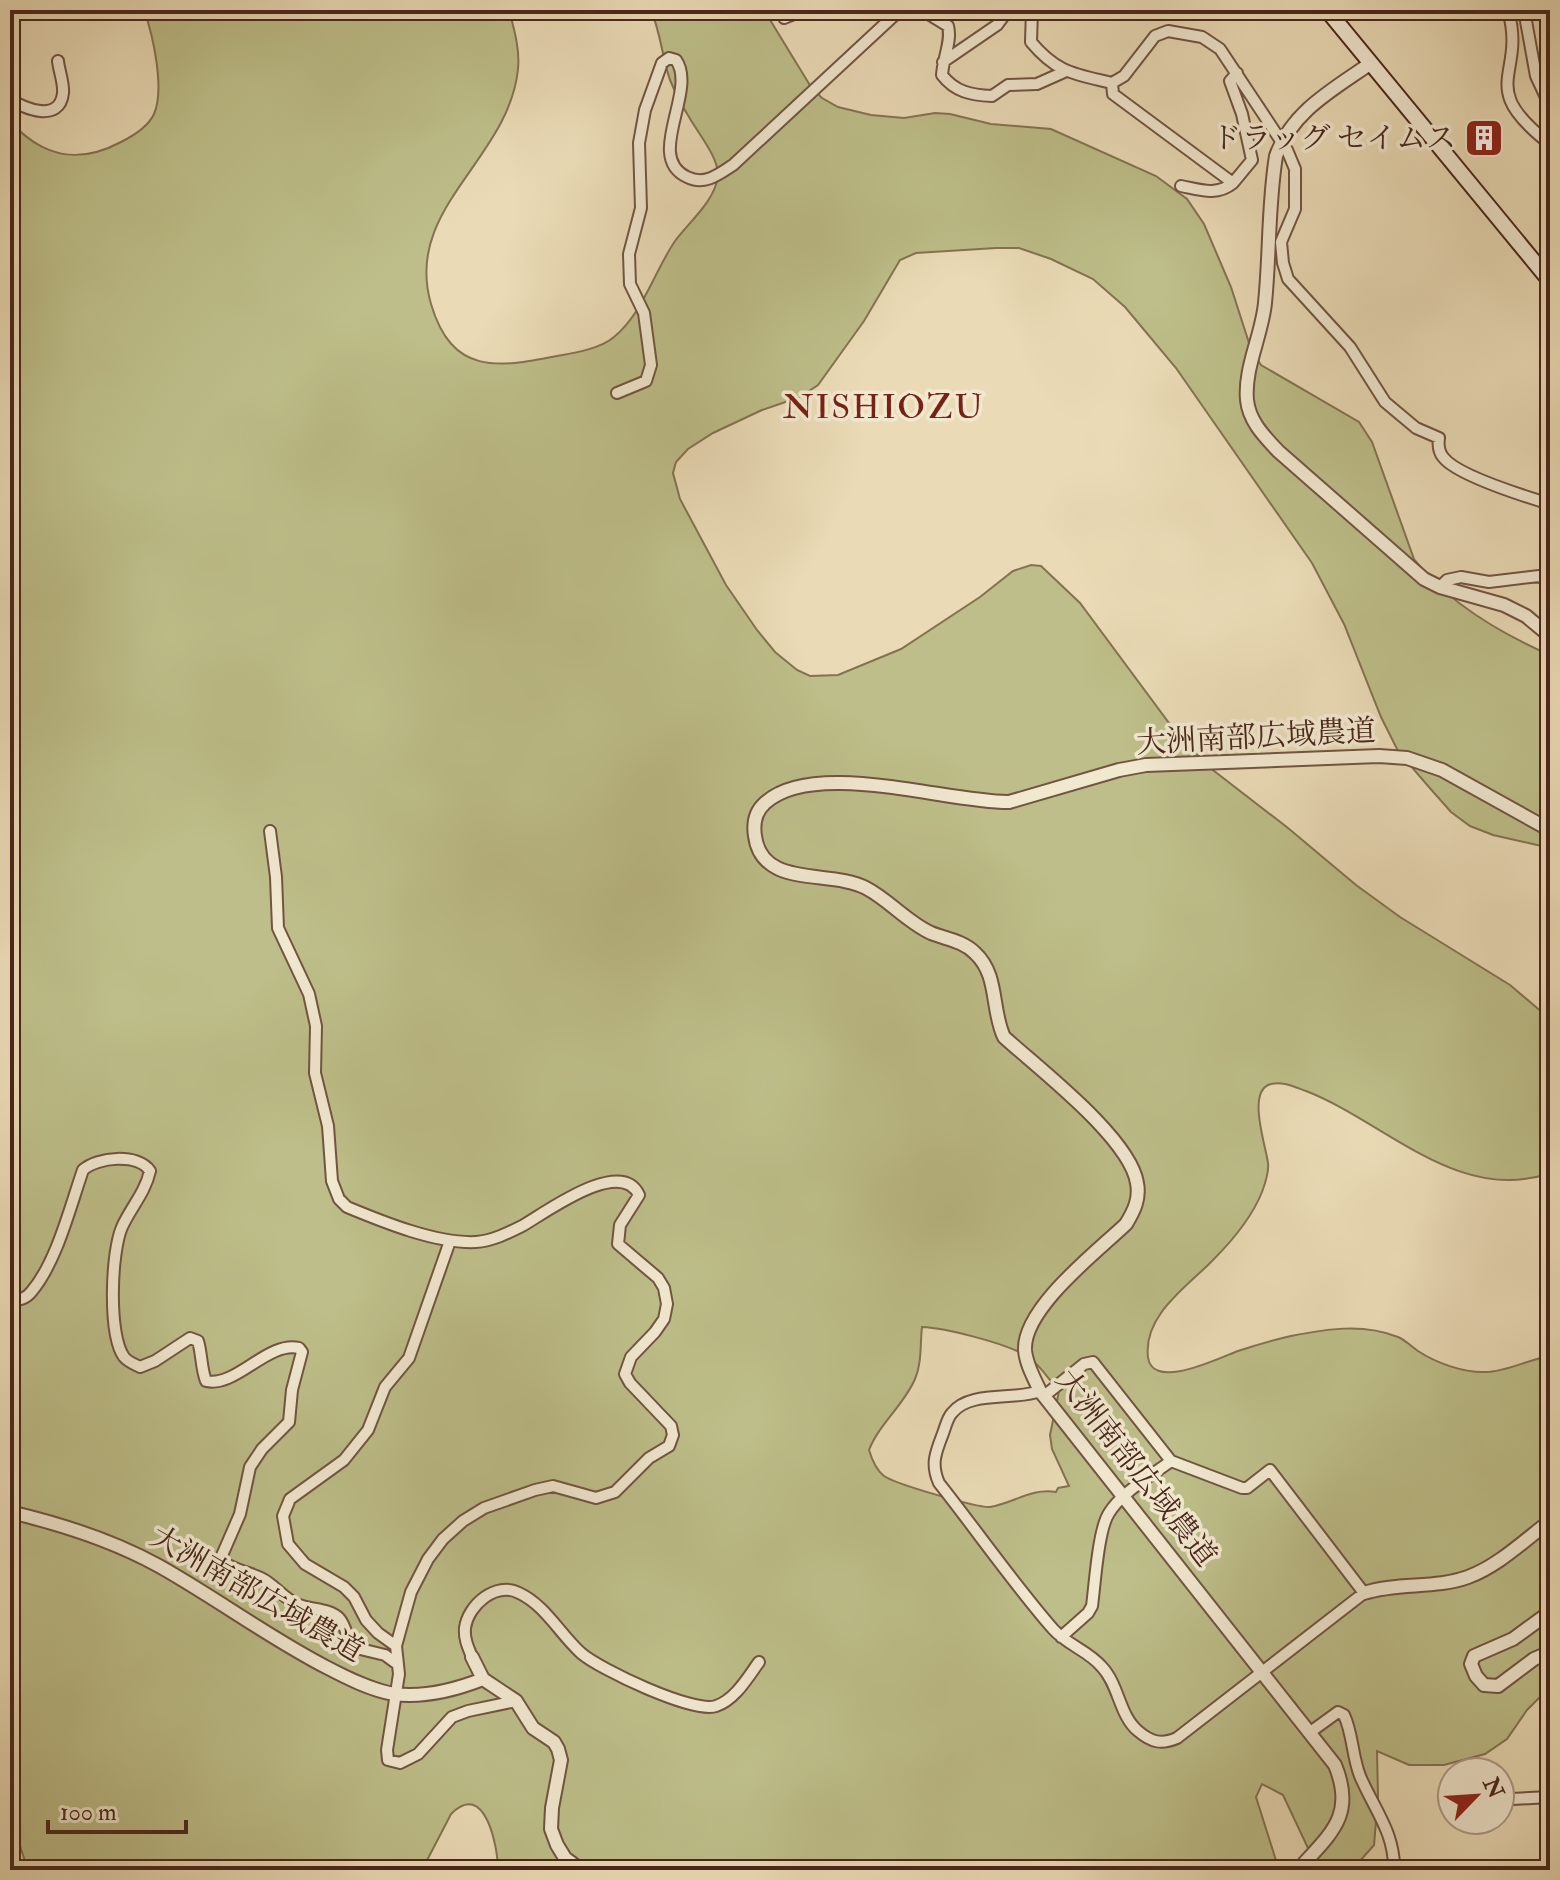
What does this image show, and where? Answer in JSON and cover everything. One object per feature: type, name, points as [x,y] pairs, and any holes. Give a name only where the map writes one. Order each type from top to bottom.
[{"type":"main road","points":[[1327,10],[1550,279]]},
{"type":"street","points":[[784,18],[804,10]]},
{"type":"street","points":[[617,393],[646,381],[651,365],[644,313],[630,284],[629,254],[641,208],[639,143],[645,110],[662,63],[669,58],[676,60],[682,68],[683,86],[671,129],[670,153],[674,168],[687,177],[702,181],[733,165],[900,10]]},
{"type":"street","points":[[922,10],[948,26],[951,36],[942,75],[950,85],[968,94],[992,96],[1008,85],[1037,84],[1064,72]]},
{"type":"street","points":[[943,62],[997,25],[1008,10]]},
{"type":"street","points":[[1032,10],[1031,42],[1041,53],[1064,72],[1112,83],[1124,76],[1155,36],[1168,31],[1210,42],[1220,49],[1281,142],[1295,169],[1295,209],[1281,242],[1288,279],[1350,347],[1385,402],[1416,428],[1439,438],[1438,448],[1450,464],[1510,491],[1550,504]]},
{"type":"street","points":[[1508,10],[1511,38],[1505,88],[1519,118],[1550,144]]},
{"type":"street","points":[[1524,10],[1536,76],[1550,106]]},
{"type":"street","points":[[10,99],[26,109],[41,112],[51,110],[60,103],[63,94],[58,61]]},
{"type":"street","points":[[1371,63],[1298,118],[1281,142],[1272,176],[1263,318],[1247,380],[1250,415],[1260,432],[1278,451],[1408,567],[1440,587],[1504,605],[1526,616],[1550,636]]},
{"type":"street","points":[[1181,186],[1208,191],[1224,190],[1252,160],[1242,114],[1230,81],[1237,73]]},
{"type":"street","points":[[1112,83],[1113,94],[1233,183]]},
{"type":"street","points":[[1440,587],[1447,580],[1461,577],[1489,582],[1539,576],[1550,582]]},
{"type":"street","name":"大洲南部広域農道","points":[[1298,1870],[1328,1837],[1342,1814],[1343,1784],[1335,1765],[1042,1393],[1031,1373],[1025,1348],[1030,1327],[1057,1290],[1126,1224],[1135,1210],[1137,1181],[1130,1164],[1104,1129],[1004,1037],[997,1023],[992,980],[975,952],[913,923],[866,888],[848,881],[784,873],[766,862],[756,846],[753,825],[760,808],[772,797],[788,790],[843,783],[913,788],[991,802],[1009,802],[1146,765],[1379,756],[1407,758],[1442,770],[1550,830]]},
{"type":"street","points":[[270,831],[278,928],[309,994],[316,1026],[315,1073],[328,1126],[332,1181],[339,1199],[347,1207],[450,1241],[478,1242],[499,1237],[556,1203],[594,1186],[615,1182],[635,1186],[639,1195],[620,1225],[618,1244],[658,1278],[667,1304],[664,1319],[631,1357],[625,1374],[671,1426],[673,1435],[669,1446],[649,1458],[615,1492],[596,1498],[553,1486],[535,1490],[484,1508],[443,1539],[428,1559],[411,1592],[396,1646],[399,1674],[388,1760],[400,1763],[418,1754],[452,1717],[516,1701]]},
{"type":"street","points":[[10,1301],[21,1300],[31,1293],[41,1276],[83,1170],[91,1163],[103,1160],[146,1165],[150,1171],[147,1185],[122,1228],[115,1250],[112,1278],[114,1315],[126,1360],[140,1367],[190,1338],[198,1341],[202,1370],[206,1381],[212,1382],[291,1346],[302,1352],[292,1390],[289,1422],[262,1449],[250,1467],[240,1514],[220,1560],[229,1567],[263,1579],[299,1605],[336,1615],[345,1625],[347,1640],[352,1647],[385,1655],[396,1663]]},
{"type":"street","points":[[396,1646],[366,1620],[354,1597],[344,1587],[305,1564],[288,1544],[283,1516],[290,1499],[344,1460],[368,1430],[385,1387],[409,1358],[450,1241]]},
{"type":"street","points":[[1364,1593],[1270,1470],[1247,1488],[1242,1488],[1171,1461],[1093,1362],[1084,1364],[1042,1393],[1025,1397],[977,1399],[958,1408],[951,1413],[936,1452],[933,1468],[939,1483],[1061,1637],[1101,1665],[1112,1679],[1136,1730],[1155,1742],[1166,1743],[1177,1738],[1364,1593],[1381,1587],[1469,1577],[1550,1521]]},
{"type":"street","points":[[1061,1637],[1092,1606],[1103,1527],[1108,1514],[1124,1497],[1171,1461]]},
{"type":"street","name":"大洲南部広域農道","points":[[10,1512],[58,1523],[124,1548],[295,1651],[345,1677],[395,1694],[453,1691],[483,1679]]},
{"type":"street","points":[[581,1870],[565,1858],[551,1829],[561,1760],[558,1749],[554,1742],[533,1728],[516,1701],[483,1679],[466,1642],[468,1616],[477,1604],[503,1589],[518,1591],[596,1664],[673,1699],[703,1708],[715,1707],[726,1701],[759,1662]]},
{"type":"street","points":[[1550,1612],[1513,1639],[1474,1656],[1471,1664],[1484,1685],[1498,1686],[1534,1659],[1550,1652]]},
{"type":"street","points":[[1309,1733],[1331,1715],[1338,1712],[1344,1715],[1360,1775],[1389,1830],[1394,1870]]},
{"type":"street","points":[[1516,1799],[1550,1797]]},
{"type":"green space","points":[[144,10],[509,10],[518,62],[511,101],[497,131],[444,211],[432,240],[426,270],[431,304],[451,344],[464,355],[496,364],[587,350],[614,337],[633,316],[675,241],[701,211],[716,185],[715,161],[670,80],[651,10],[764,10],[811,87],[838,107],[871,115],[904,118],[950,114],[991,124],[1051,129],[1156,176],[1187,199],[1204,224],[1231,287],[1251,349],[1261,365],[1359,422],[1372,442],[1414,559],[1443,589],[1476,615],[1550,655],[1550,848],[1493,835],[1470,826],[1451,812],[1398,751],[1344,624],[1312,563],[1176,368],[1125,307],[1093,279],[1019,248],[916,253],[900,260],[864,321],[818,385],[800,397],[762,410],[713,433],[688,449],[676,462],[673,473],[680,499],[726,585],[775,652],[797,670],[810,676],[838,675],[901,649],[980,597],[1013,571],[1031,565],[1041,566],[1080,603],[1172,727],[1209,767],[1356,885],[1400,917],[1510,985],[1550,1019],[1550,1173],[1517,1180],[1484,1178],[1453,1169],[1306,1091],[1280,1083],[1264,1088],[1260,1096],[1259,1119],[1268,1166],[1258,1201],[1227,1245],[1169,1302],[1148,1342],[1152,1367],[1161,1372],[1203,1365],[1284,1338],[1344,1329],[1371,1330],[1398,1337],[1433,1359],[1469,1371],[1493,1371],[1550,1356],[1550,1687],[1527,1710],[1507,1739],[1485,1754],[1436,1756],[1436,1765],[1409,1765],[1377,1751],[1378,1797],[1374,1845],[1352,1870],[1322,1870],[1316,1865],[1283,1795],[1262,1784],[1256,1797],[1279,1870],[498,1870],[487,1820],[481,1810],[473,1805],[463,1805],[451,1814],[422,1870],[28,1870],[10,1816],[10,121],[35,143],[61,154],[90,153],[126,140],[140,131],[154,114],[158,91],[154,47]],"holes":[[[922,1327],[975,1337],[1016,1350],[1030,1358],[1059,1391],[1050,1435],[1052,1449],[1069,1486],[1058,1488],[1056,1492],[1030,1494],[990,1507],[919,1490],[891,1480],[879,1471],[869,1450],[915,1379],[920,1360]]]},
{"type":"place","name":"ドラッグ セイムス","points":[[1484,138]]},
{"type":"district","name":"NISHIOZU","points":[[884,407]]}]
